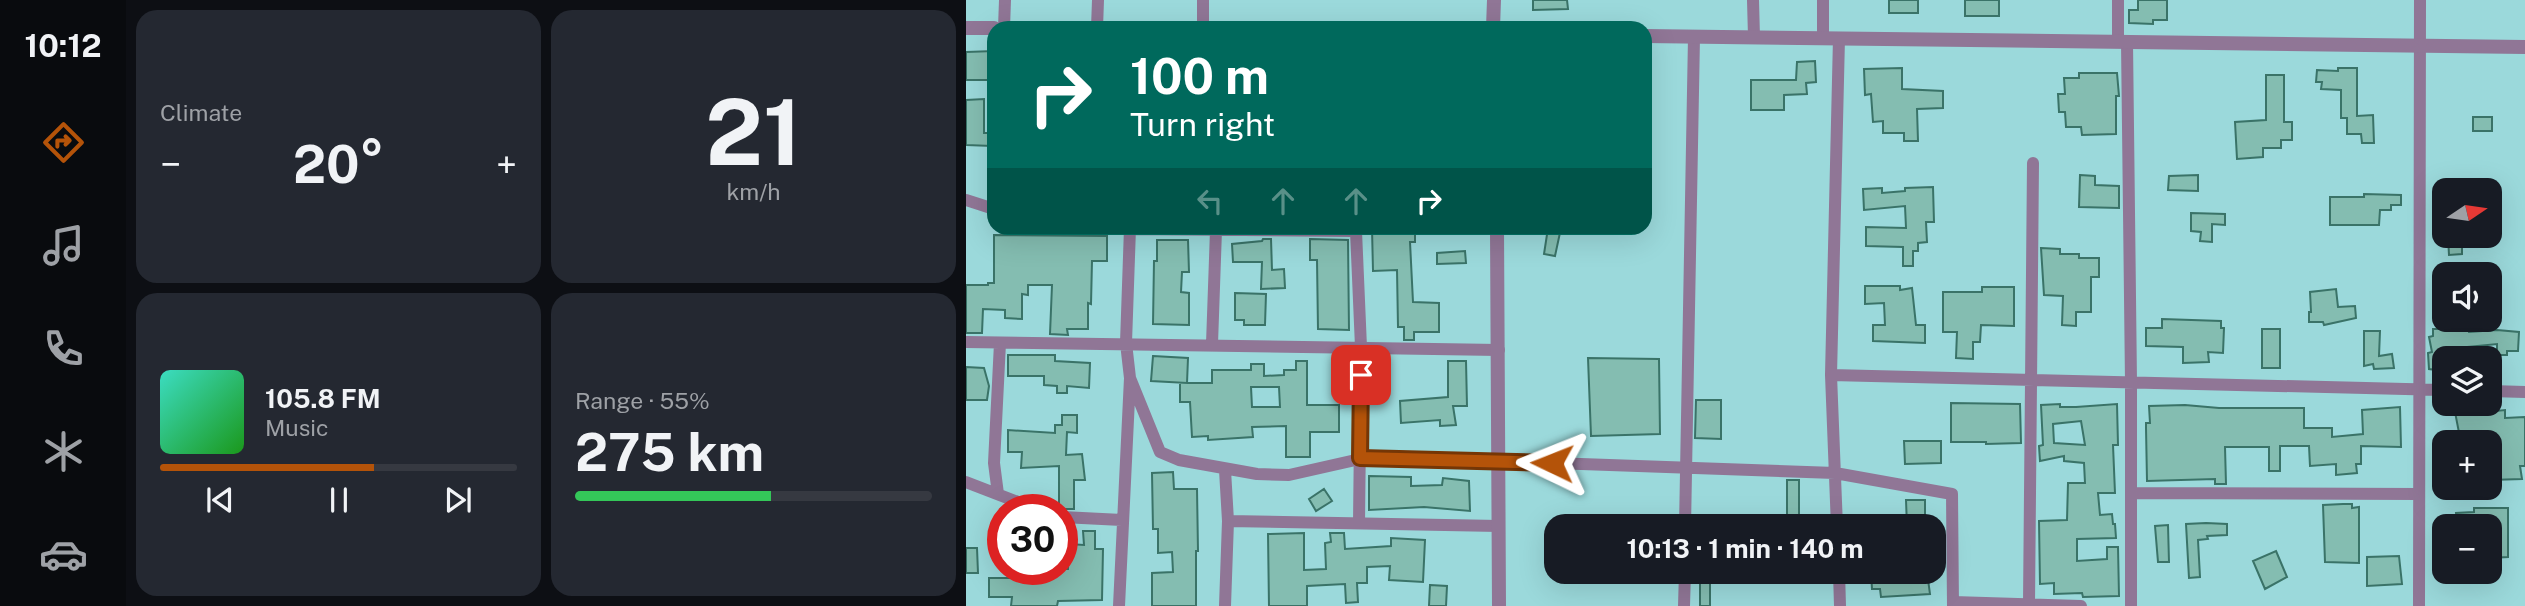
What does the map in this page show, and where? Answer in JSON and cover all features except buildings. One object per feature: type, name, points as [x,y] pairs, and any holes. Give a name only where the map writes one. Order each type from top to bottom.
[{"type":"street","points":[[1004,21],[1005,0]]},
{"type":"street","points":[[1097,21],[1098,0]]},
{"type":"street","points":[[1203,0],[1203,21]]},
{"type":"street","points":[[1493,21],[1494,0]]},
{"type":"street","points":[[1753,0],[1754,37]]},
{"type":"street","points":[[1823,0],[1823,38]]},
{"type":"street","points":[[2118,0],[2123,42],[2132,382],[2131,606]]},
{"type":"street","points":[[2419,606],[2420,0]]},
{"type":"street","points":[[966,28],[987,28]]},
{"type":"street","points":[[1652,36],[2524,46]]},
{"type":"street","points":[[1685,514],[1694,37]]},
{"type":"street","points":[[1837,514],[1830,375],[1839,38]]},
{"type":"street","points":[[2029,604],[2034,163]]},
{"type":"street","points":[[966,200],[987,207]]},
{"type":"street","points":[[1119,606],[1130,377],[1126,343],[1130,235]]},
{"type":"street","points":[[1212,344],[1216,235]]},
{"type":"street","points":[[1355,235],[1362,347],[1359,523]]},
{"type":"street","points":[[1497,235],[1499,606]]},
{"type":"street","points":[[966,342],[1499,350]]},
{"type":"street","points":[[966,482],[998,494],[994,463],[1000,343]]},
{"type":"street","points":[[1830,375],[2432,389]]},
{"type":"street","points":[[1130,377],[1160,452],[1179,460],[1225,470],[1289,475],[1360,458],[1686,467],[1835,473],[1952,494],[1953,604],[2081,606]]},
{"type":"street","points":[[2502,391],[2525,392]]},
{"type":"street","points":[[1225,470],[1228,521],[1225,606]]},
{"type":"street","points":[[2131,493],[2419,494]]},
{"type":"street","points":[[1078,518],[1122,520]]},
{"type":"street","points":[[1228,521],[1499,526]]},
{"type":"street","points":[[1684,606],[1685,584]]},
{"type":"street","points":[[1839,584],[1840,606]]},
{"type":"route","points":[[1361,375],[1360,458],[1552,463]]}]
